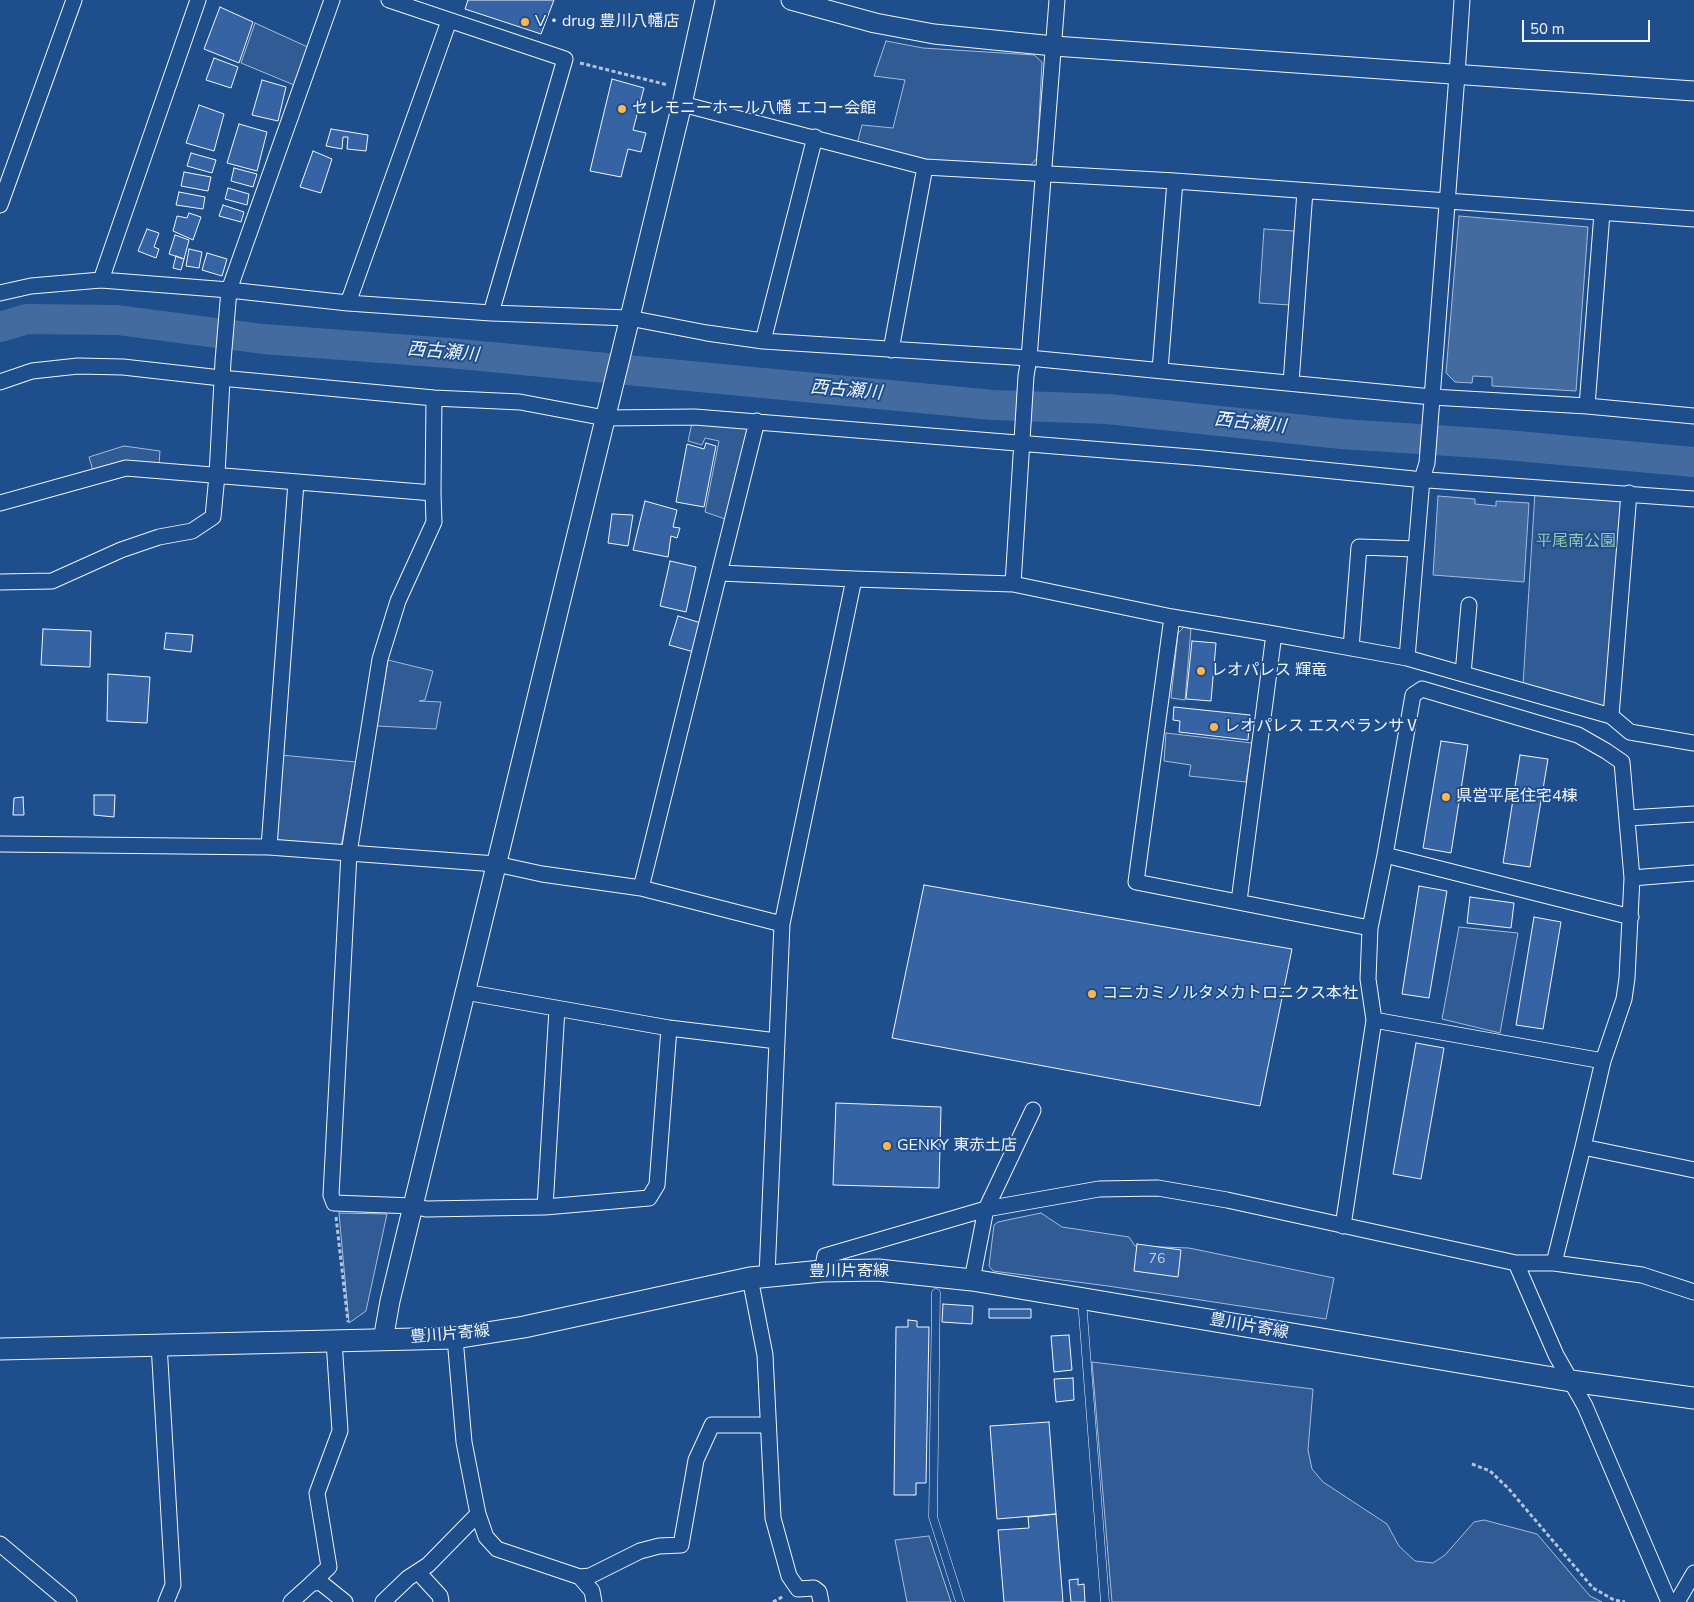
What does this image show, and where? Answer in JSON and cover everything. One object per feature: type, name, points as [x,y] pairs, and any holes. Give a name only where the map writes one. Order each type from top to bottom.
[{"type":"main road","name":"豊川片寄線","points":[[0,1349],[455,1338],[524,1327],[759,1277],[822,1271],[878,1270],[972,1280],[1571,1381],[1694,1398]]},
{"type":"street","points":[[0,205],[74,0]]},
{"type":"street","points":[[100,280],[198,0]]},
{"type":"street","points":[[0,582],[52,581],[121,550],[159,537],[192,531],[213,517],[217,475],[222,361],[229,290],[332,0]]},
{"type":"street","points":[[389,0],[565,59],[491,313]]},
{"type":"street","points":[[383,1340],[413,1206],[705,0]]},
{"type":"street","points":[[791,0],[875,24],[934,34],[1054,46],[1694,91]]},
{"type":"street","points":[[1013,584],[1026,376],[1029,358],[1057,0]]},
{"type":"street","points":[[1407,658],[1422,479],[1427,463],[1458,75],[1462,0]]},
{"type":"street","points":[[348,303],[449,21]]},
{"type":"street","points":[[683,97],[815,138],[925,166],[1174,181],[1694,219]]},
{"type":"street","points":[[763,341],[815,138]]},
{"type":"street","points":[[891,350],[925,166]]},
{"type":"street","points":[[1160,370],[1174,181]]},
{"type":"street","points":[[1291,383],[1305,191]]},
{"type":"street","points":[[1587,406],[1602,213]]},
{"type":"street","points":[[0,293],[31,286],[100,280],[229,290],[348,303],[491,313],[629,318],[707,333],[763,341],[1029,358],[1432,397],[1587,406],[1694,416]]},
{"type":"street","points":[[0,382],[32,372],[78,366],[122,367],[434,398],[520,402],[605,418],[695,417],[757,421],[1023,445],[1203,458],[1422,479],[1694,499]]},
{"type":"street","points":[[434,398],[432,493],[434,522],[398,601],[380,659],[349,853],[331,1195],[334,1203],[413,1206],[426,1209],[545,1207],[649,1198],[657,1185],[669,1028]]},
{"type":"street","points":[[641,888],[757,421]]},
{"type":"street","points":[[0,502],[126,468],[432,493]]},
{"type":"street","points":[[269,847],[296,482]]},
{"type":"street","points":[[1610,716],[1629,493]]},
{"type":"street","points":[[1351,648],[1359,546],[1416,549]]},
{"type":"street","points":[[720,573],[1013,584],[1172,617],[1407,658],[1610,716],[1630,732],[1694,743]]},
{"type":"street","points":[[821,1602],[819,1592],[814,1588],[798,1589],[789,1576],[773,1518],[759,1277],[777,1041],[782,924],[854,579]]},
{"type":"street","points":[[1463,674],[1469,605]]},
{"type":"street","points":[[1172,617],[1136,882],[1370,928]]},
{"type":"street","points":[[1239,901],[1274,634]]},
{"type":"street","points":[[1343,1226],[1374,1020],[1368,979],[1370,928],[1386,855],[1413,695],[1422,689],[1578,736],[1622,762],[1632,878],[1631,917],[1624,999],[1603,1061],[1554,1263]]},
{"type":"street","points":[[1628,818],[1694,814]]},
{"type":"street","points":[[0,844],[269,847],[496,864],[542,874],[641,888],[782,924]]},
{"type":"street","points":[[1386,855],[1631,917]]},
{"type":"street","points":[[1632,878],[1694,873]]},
{"type":"street","points":[[465,992],[669,1028],[777,1041]]},
{"type":"street","points":[[545,1207],[557,1009]]},
{"type":"street","points":[[1374,1020],[1603,1061]]},
{"type":"street","points":[[972,1280],[986,1209],[1034,1110]]},
{"type":"street","points":[[1583,1148],[1694,1170]]},
{"type":"street","points":[[822,1271],[825,1256],[986,1209],[1099,1189],[1158,1188],[1227,1200],[1516,1263],[1554,1263],[1642,1275],[1694,1292]]},
{"type":"street","points":[[1516,1263],[1556,1355],[1585,1406],[1669,1602]]},
{"type":"street","points":[[455,1338],[464,1442],[478,1514],[486,1538],[497,1549],[580,1577],[590,1576],[640,1551],[659,1546],[681,1545],[696,1460],[712,1426],[768,1425]]},
{"type":"street","points":[[290,1602],[329,1567],[317,1494],[340,1431],[342,1340]]},
{"type":"street","points":[[159,1344],[173,1585],[166,1602]]},
{"type":"street","points":[[383,1602],[408,1578],[428,1565],[478,1514]]},
{"type":"street","points":[[0,1544],[69,1602]]},
{"type":"street","points":[[418,1572],[440,1596],[441,1602]]},
{"type":"street","points":[[1677,1602],[1694,1572]]},
{"type":"street","points":[[580,1577],[592,1591],[594,1602]]},
{"type":"street","points":[[311,1584],[320,1582],[345,1602]]},
{"type":"lane","points":[[936,1293],[933,1517],[960,1602]]},
{"type":"lane","points":[[1082,1298],[1106,1602]]},
{"type":"path","points":[[565,59],[683,97]]},
{"type":"path","points":[[334,1203],[342,1340]]},
{"type":"path","points":[[1472,1464],[1490,1471],[1508,1488],[1592,1588],[1614,1600],[1625,1602]]},
{"type":"shaded area","points":[[255,23],[312,49],[299,87],[241,63]]},
{"type":"shaded area","points":[[886,41],[923,48],[1034,55],[1042,62],[1037,158],[1031,165],[930,160],[857,144],[862,125],[893,128],[905,80],[874,76]]},
{"type":"shaded area","points":[[1459,216],[1588,227],[1576,391],[1492,386],[1492,377],[1473,376],[1472,383],[1455,382],[1446,373]]},
{"type":"shaded area","points":[[1264,229],[1294,231],[1290,305],[1259,303]]},
{"type":"shaded area","points":[[692,423],[749,426],[728,520],[705,512],[719,441],[705,438],[702,445],[688,441]]},
{"type":"shaded area","points":[[124,446],[160,451],[159,464],[93,471],[89,457]]},
{"type":"shaded area","name":"平尾南公園","points":[[1535,492],[1623,498],[1606,710],[1523,685]]},
{"type":"shaded area","points":[[1438,496],[1475,499],[1475,504],[1496,506],[1496,501],[1529,503],[1524,582],[1433,575]]},
{"type":"shaded area","points":[[1184,627],[1191,629],[1185,700],[1171,698],[1178,633]]},
{"type":"shaded area","points":[[388,660],[433,671],[425,700],[419,701],[441,702],[436,729],[377,726]]},
{"type":"shaded area","points":[[1166,733],[1252,743],[1246,782],[1189,776],[1191,765],[1164,761]]},
{"type":"shaded area","points":[[280,755],[356,762],[342,842],[339,847],[276,840]]},
{"type":"shaded area","points":[[1459,927],[1518,933],[1500,1033],[1442,1019]]},
{"type":"shaded area","points":[[339,1213],[387,1214],[366,1311],[349,1323]]},
{"type":"shaded area","points":[[1041,1213],[1062,1227],[1129,1237],[1135,1246],[1189,1248],[1334,1278],[1326,1319],[1108,1286],[993,1271],[989,1266],[994,1225],[998,1222]]},
{"type":"shaded area","points":[[1092,1362],[1313,1389],[1308,1450],[1312,1469],[1323,1482],[1387,1524],[1399,1546],[1415,1561],[1433,1563],[1445,1555],[1474,1522],[1484,1520],[1537,1534],[1590,1596],[1602,1602],[1112,1602]]},
{"type":"shaded area","points":[[929,1536],[951,1602],[907,1602],[895,1540]]},
{"type":"building","name":"V・drug 豊川八幡店","points":[[468,0],[554,0],[541,34],[465,9]]},
{"type":"building","points":[[220,7],[253,22],[239,63],[204,49]]},
{"type":"building","points":[[214,58],[238,67],[231,88],[206,80]]},
{"type":"building","name":"セレモニーホール八幡 エコー会館","points":[[612,79],[644,88],[633,130],[646,133],[641,152],[628,149],[621,177],[590,171]]},
{"type":"building","points":[[262,80],[286,87],[278,121],[252,115]]},
{"type":"building","points":[[199,105],[224,114],[214,151],[186,143]]},
{"type":"building","points":[[239,124],[267,132],[257,171],[227,163]]},
{"type":"building","points":[[331,129],[368,135],[366,151],[347,149],[348,137],[343,137],[342,149],[326,146]]},
{"type":"building","points":[[313,151],[332,159],[321,193],[300,187]]},
{"type":"building","points":[[191,153],[216,160],[212,173],[187,166]]},
{"type":"building","points":[[234,168],[257,174],[253,187],[231,181]]},
{"type":"building","points":[[184,172],[211,177],[208,191],[181,186]]},
{"type":"building","points":[[228,188],[249,194],[247,205],[225,199]]},
{"type":"building","points":[[179,192],[205,197],[203,209],[176,205]]},
{"type":"building","points":[[223,205],[244,212],[241,222],[219,216]]},
{"type":"building","points":[[189,213],[201,217],[193,240],[173,231],[177,216],[187,218]]},
{"type":"building","points":[[147,229],[159,233],[154,247],[159,249],[156,258],[138,251]]},
{"type":"building","points":[[175,235],[189,240],[184,259],[169,254]]},
{"type":"building","points":[[189,249],[202,252],[199,268],[186,266]]},
{"type":"building","points":[[207,253],[227,259],[222,276],[202,270]]},
{"type":"building","points":[[176,256],[184,259],[181,270],[173,268]]},
{"type":"building","points":[[706,443],[716,446],[704,507],[676,502],[687,444],[704,449]]},
{"type":"building","points":[[645,501],[677,510],[673,527],[680,528],[677,538],[671,536],[668,557],[633,550]]},
{"type":"building","points":[[612,514],[633,515],[628,546],[608,543]]},
{"type":"building","points":[[670,561],[696,567],[686,612],[660,606]]},
{"type":"building","points":[[678,616],[701,623],[694,652],[669,645]]},
{"type":"building","points":[[43,629],[91,631],[90,667],[41,665]]},
{"type":"building","points":[[166,633],[193,635],[191,652],[164,649]]},
{"type":"building","name":"レオパレス 輝竜","points":[[1192,641],[1216,643],[1211,701],[1186,699]]},
{"type":"building","points":[[108,674],[150,677],[147,723],[107,721]]},
{"type":"building","name":"レオパレス エスペランサⅤ","points":[[1174,707],[1250,715],[1248,740],[1179,732],[1180,721],[1173,720]]},
{"type":"building","name":"県営平尾住宅4棟","points":[[1441,741],[1468,745],[1451,853],[1423,848]]},
{"type":"building","points":[[1520,755],[1548,759],[1530,867],[1503,863]]},
{"type":"building","points":[[94,795],[115,795],[114,817],[94,815]]},
{"type":"building","points":[[23,797],[24,815],[13,815],[14,798]]},
{"type":"building","name":"コニカミノルタメカトロニクス本社","points":[[924,885],[1292,949],[1260,1106],[892,1038]]},
{"type":"building","points":[[1419,886],[1447,891],[1429,998],[1402,994]]},
{"type":"building","points":[[1470,897],[1514,903],[1511,928],[1467,923]]},
{"type":"building","points":[[1534,917],[1561,922],[1543,1029],[1516,1025]]},
{"type":"building","points":[[1416,1043],[1444,1048],[1421,1179],[1393,1174]]},
{"type":"building","name":"GENKY 東赤土店","points":[[836,1103],[941,1107],[939,1188],[833,1185]]},
{"type":"building","points":[[1137,1244],[1181,1250],[1178,1277],[1134,1271]]},
{"type":"building","points":[[943,1304],[973,1306],[972,1324],[942,1322]]},
{"type":"building","points":[[989,1309],[1031,1309],[1031,1318],[989,1318]]},
{"type":"building","points":[[908,1320],[917,1321],[917,1327],[929,1327],[926,1483],[916,1483],[916,1495],[894,1495],[896,1327],[908,1327]]},
{"type":"building","points":[[1069,1335],[1072,1370],[1054,1372],[1051,1336]]},
{"type":"building","points":[[1073,1378],[1074,1400],[1056,1402],[1054,1379]]},
{"type":"building","points":[[1049,1422],[1056,1514],[997,1519],[990,1426]]},
{"type":"building","points":[[1056,1514],[1063,1602],[1004,1602],[998,1530],[1029,1528],[1028,1517]]},
{"type":"building","points":[[1078,1579],[1078,1585],[1084,1584],[1085,1602],[1071,1602],[1069,1580]]},
{"type":"waterway","name":"西古瀬川","points":[[0,327],[27,319],[117,320],[263,339],[449,353],[993,405],[1107,409],[1342,434],[1495,444],[1694,462]]},
{"type":"place","name":"V・drug 豊川八幡店","points":[[525,22]]},
{"type":"place","name":"セレモニーホール八幡 エコー会館","points":[[622,109]]},
{"type":"place","name":"レオパレス 輝竜","points":[[1201,671]]},
{"type":"place","name":"レオパレス エスペランサⅤ","points":[[1214,727]]},
{"type":"place","name":"県営平尾住宅4棟","points":[[1446,797]]},
{"type":"place","name":"コニカミノルタメカトロニクス本社","points":[[1092,994]]},
{"type":"place","name":"GENKY 東赤土店","points":[[887,1146]]}]
